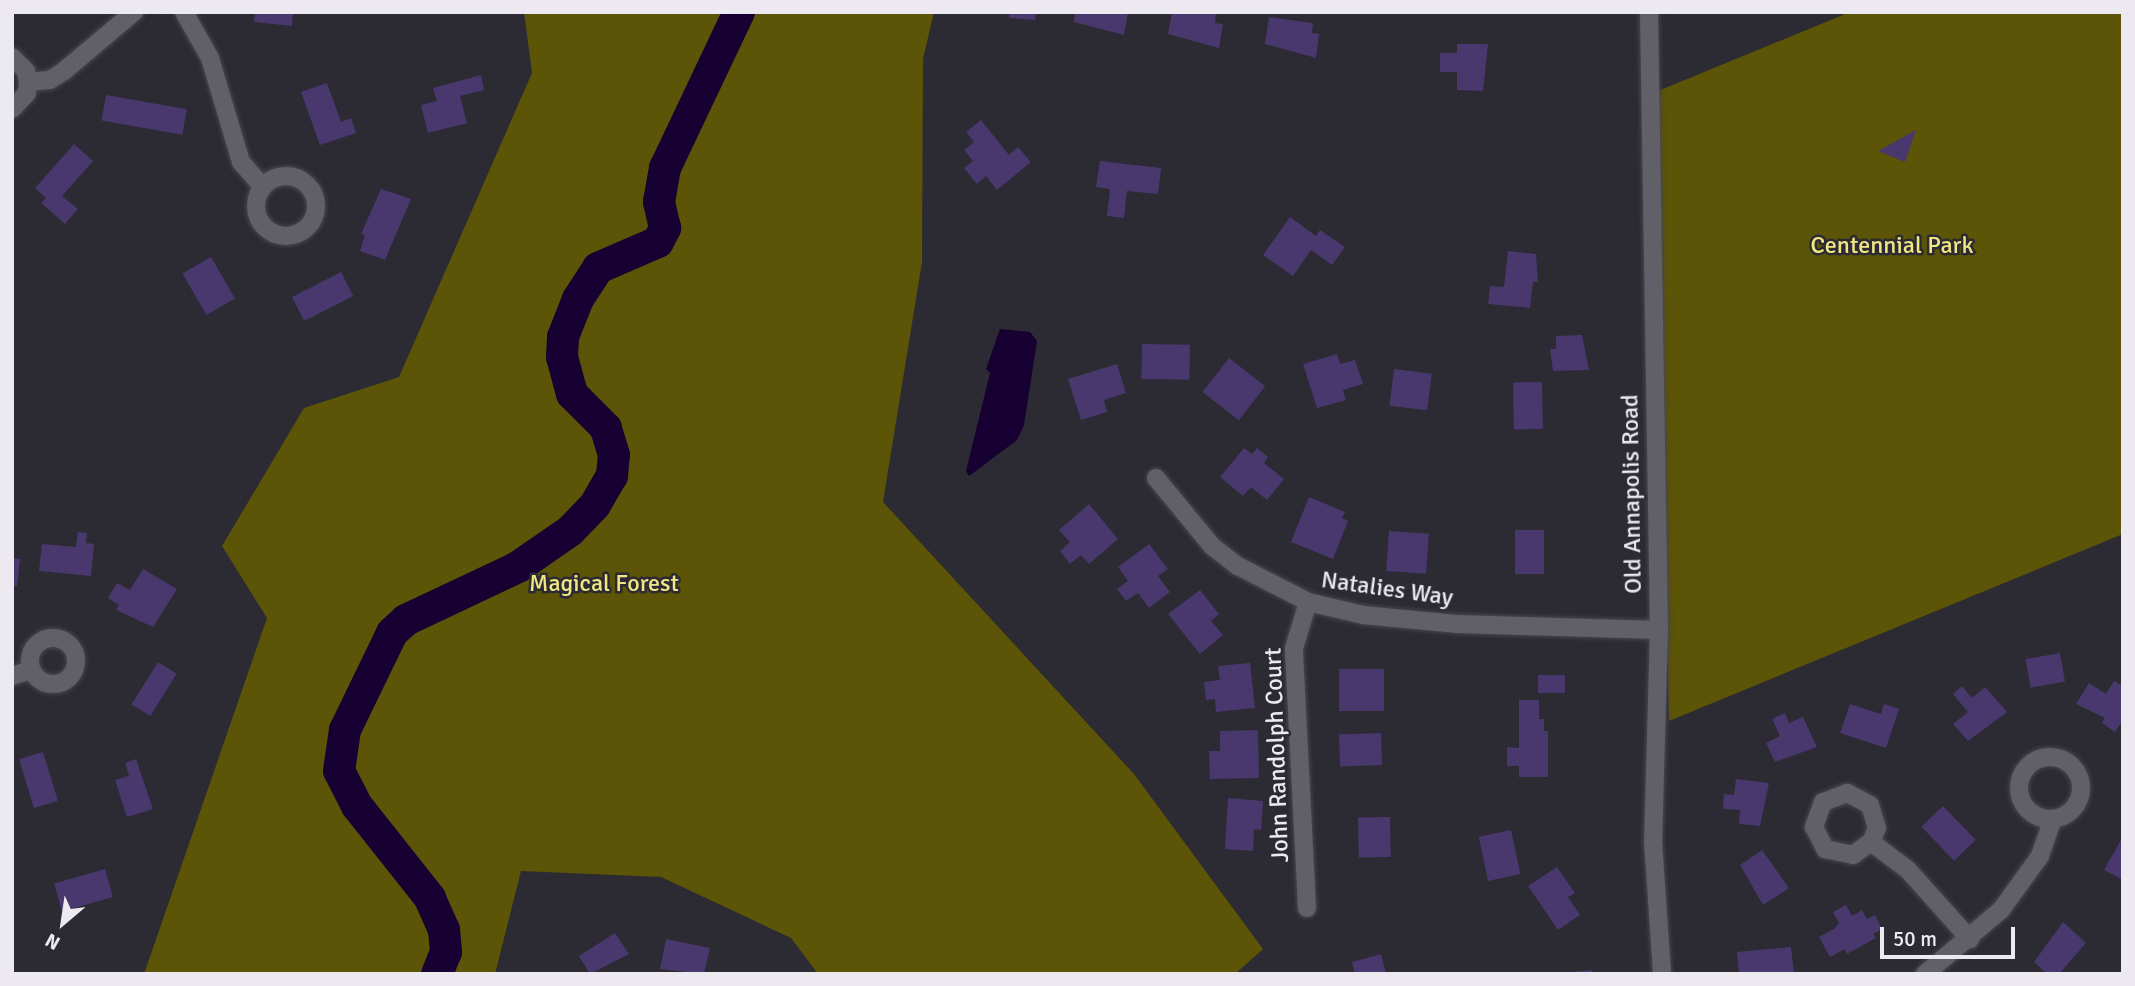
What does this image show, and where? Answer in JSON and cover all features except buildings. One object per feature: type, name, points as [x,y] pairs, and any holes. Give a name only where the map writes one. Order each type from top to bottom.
[{"type":"street","points":[[28,82],[50,80],[64,71],[134,12]]},
{"type":"street","points":[[184,12],[210,58],[242,162],[263,187]]},
{"type":"street","name":"Old Annapolis Road","points":[[1648,12],[1659,630],[1653,841],[1661,974]]},
{"type":"street","points":[[12,57],[26,71],[28,82],[27,93],[12,109]]},
{"type":"street","name":"Natalies Way","points":[[1156,478],[1212,546],[1250,573],[1308,602],[1363,615],[1456,624],[1659,630]]},
{"type":"street","name":"John Randolph Court","points":[[1307,908],[1294,648],[1308,602]]},
{"type":"street","points":[[12,676],[31,670]]},
{"type":"street","points":[[1925,974],[1970,939],[2028,877],[2049,837],[2053,819]]},
{"type":"street","points":[[1871,842],[1908,870],[1970,939]]},
{"type":"green space","name":"Magical Forest","points":[[524,12],[934,12],[923,59],[922,262],[883,502],[1134,774],[1263,949],[1235,974],[818,974],[791,938],[661,877],[521,871],[495,974],[144,974],[267,618],[222,546],[304,408],[399,377],[532,73]]},
{"type":"green space","name":"Centennial Park","points":[[1850,12],[2123,12],[2123,534],[1669,721],[1658,91]]},
{"type":"shaded area","points":[[1000,329],[1030,332],[1037,341],[1024,425],[1017,440],[969,476],[966,471],[990,373],[986,369]]},
{"type":"waterway","points":[[437,974],[446,952],[444,930],[430,898],[357,806],[339,771],[345,730],[392,633],[406,620],[518,567],[570,531],[595,505],[612,476],[614,455],[606,428],[572,394],[562,357],[563,337],[578,299],[598,268],[658,242],[665,228],[659,202],[665,168],[739,12]]}]
